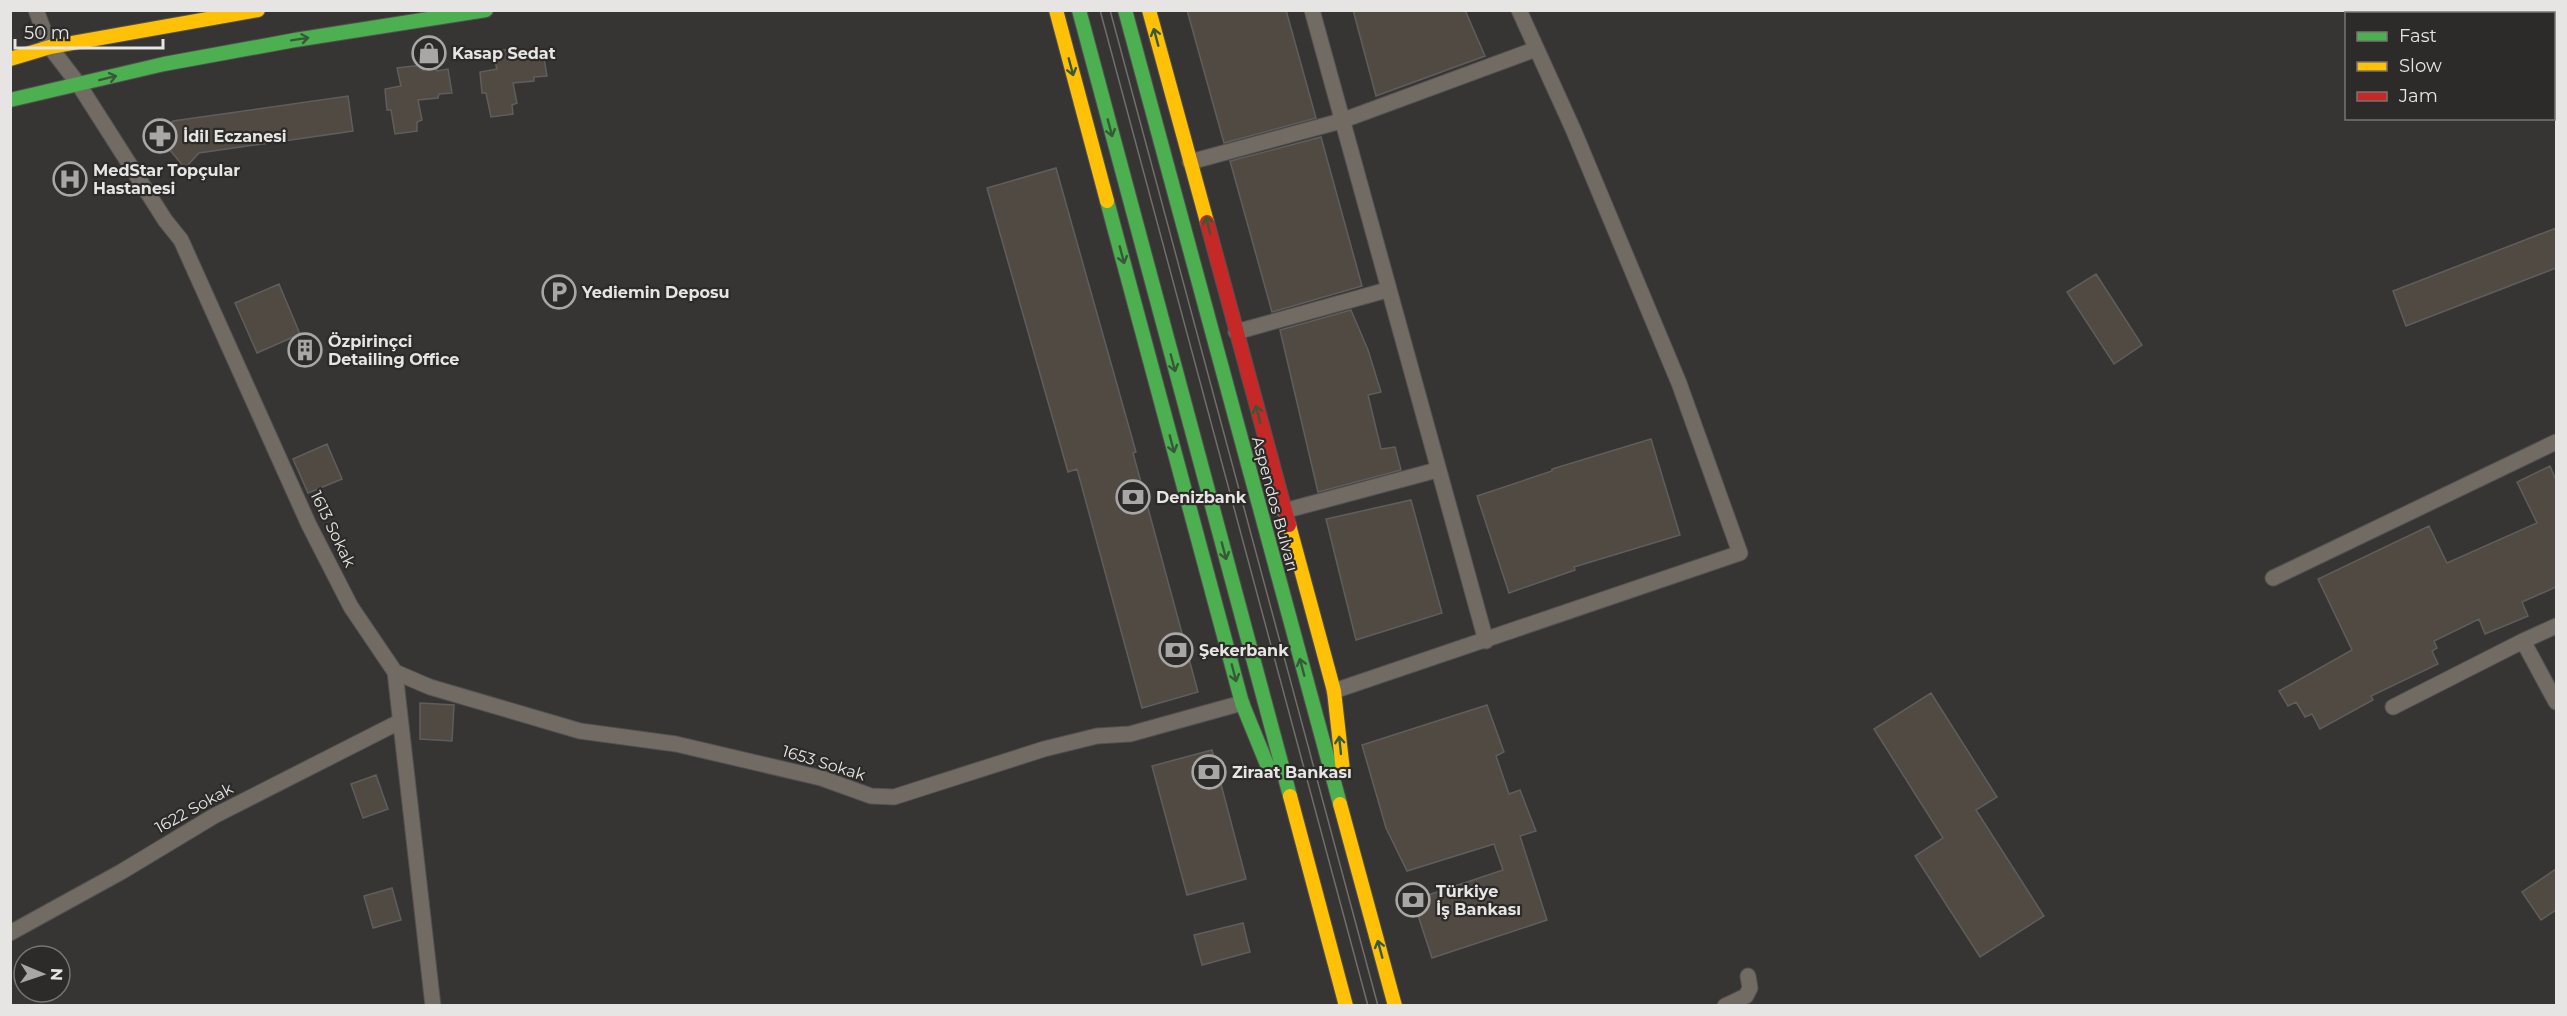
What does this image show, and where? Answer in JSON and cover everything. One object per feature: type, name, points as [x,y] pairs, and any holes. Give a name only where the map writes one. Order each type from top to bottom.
[{"type":"main road","points":[[10,58],[50,47],[258,10]]},
{"type":"main road","points":[[10,100],[164,64],[284,42],[486,10]]},
{"type":"main road","points":[[1056,10],[1242,703],[1307,864]]},
{"type":"main road","points":[[1079,10],[1346,1005]]},
{"type":"main road","name":"Aspendos Bulvarı","points":[[1125,10],[1395,1005]]},
{"type":"main road","points":[[1149,10],[1334,691],[1351,845]]},
{"type":"street","name":"1613 Sokak","points":[[36,10],[50,47],[79,85],[165,220],[181,240],[314,535],[351,607],[395,672],[433,1005]]},
{"type":"street","points":[[1312,10],[1387,290],[1486,642]]},
{"type":"street","points":[[1334,691],[1486,642],[1740,553],[1679,383],[1573,129],[1519,10]]},
{"type":"street","points":[[1190,162],[1341,121],[1536,49]]},
{"type":"street","points":[[1236,332],[1387,290]]},
{"type":"street","points":[[2272,579],[2556,442]]},
{"type":"street","points":[[1284,511],[1437,470]]},
{"type":"street","points":[[2393,707],[2556,626]]},
{"type":"street","points":[[2523,641],[2556,702]]},
{"type":"street","name":"1653 Sokak","points":[[395,672],[430,687],[580,731],[676,744],[820,778],[871,796],[894,797],[1044,750],[1097,736],[1130,734],[1242,703]]},
{"type":"street","name":"1622 Sokak","points":[[10,933],[121,872],[214,816],[399,722]]},
{"type":"street","points":[[1725,1005],[1746,996],[1750,988],[1748,976]]},
{"type":"building","points":[[1187,10],[1286,10],[1316,118],[1224,143]]},
{"type":"building","points":[[1353,10],[1465,10],[1485,56],[1376,96]]},
{"type":"building","points":[[517,49],[518,53],[531,50],[532,54],[543,52],[547,76],[534,77],[534,81],[513,83],[517,103],[512,105],[513,114],[491,117],[486,93],[482,93],[480,72],[497,69],[492,51]]},
{"type":"building","points":[[422,65],[423,70],[436,67],[437,71],[448,69],[452,93],[439,94],[438,98],[418,100],[422,120],[417,122],[417,131],[395,134],[391,110],[387,110],[385,89],[401,86],[397,68]]},
{"type":"building","points":[[348,96],[353,131],[199,153],[185,168],[158,136],[173,121]]},
{"type":"building","points":[[1321,137],[1362,286],[1272,312],[1230,161]]},
{"type":"building","points":[[1056,168],[1136,452],[1133,453],[1198,692],[1142,708],[1077,469],[1068,472],[987,188]]},
{"type":"building","points":[[2556,228],[2556,268],[2406,326],[2393,291]]},
{"type":"building","points":[[2096,274],[2142,345],[2114,364],[2067,292]]},
{"type":"building","points":[[279,284],[300,334],[257,353],[235,303]]},
{"type":"building","points":[[1351,310],[1368,350],[1381,392],[1368,395],[1381,449],[1395,447],[1401,470],[1318,492],[1280,330]]},
{"type":"building","name":"Özpirinçci Detailing Office","points":[[311,336],[318,358],[299,364],[292,342]]},
{"type":"building","points":[[1651,439],[1680,535],[1574,567],[1575,570],[1509,593],[1477,496],[1552,471],[1552,469]]},
{"type":"building","points":[[327,444],[342,479],[308,493],[293,459]]},
{"type":"building","points":[[2550,466],[2556,480],[2556,587],[2522,602],[2528,616],[2485,634],[2479,619],[2434,641],[2437,648],[2432,651],[2438,664],[2371,696],[2373,700],[2320,729],[2312,714],[2305,717],[2296,702],[2288,706],[2279,691],[2352,650],[2318,579],[2429,526],[2447,563],[2537,523],[2517,482]]},
{"type":"building","points":[[1411,500],[1442,613],[1356,640],[1326,519]]},
{"type":"building","points":[[1931,693],[1997,797],[1976,810],[2044,916],[1980,957],[1915,856],[1943,838],[1874,729]]},
{"type":"building","points":[[420,703],[454,705],[452,741],[420,739]]},
{"type":"building","points":[[1487,705],[1504,752],[1496,756],[1509,794],[1520,790],[1536,831],[1520,836],[1547,920],[1432,958],[1413,900],[1503,870],[1494,844],[1407,871],[1386,828],[1362,745]]},
{"type":"building","points":[[1212,750],[1246,879],[1187,895],[1152,766]]},
{"type":"building","points":[[376,775],[388,809],[363,818],[351,784]]},
{"type":"building","points":[[2556,869],[2556,910],[2541,920],[2522,892]]},
{"type":"building","points":[[392,888],[401,920],[373,928],[364,896]]},
{"type":"building","points":[[1243,923],[1250,952],[1202,965],[1194,935]]},
{"type":"tram line","points":[[1100,10],[1368,1006]]},
{"type":"tram line","points":[[1110,10],[1378,1006]]},
{"type":"traffic: fast","points":[[10,100],[164,64],[295,40],[486,10]]},
{"type":"traffic: fast","points":[[1079,10],[1290,796]]},
{"type":"traffic: fast","points":[[1125,10],[1340,804]]},
{"type":"traffic: fast","points":[[1107,201],[1242,703],[1268,767]]},
{"type":"traffic: slow","points":[[10,59],[50,47],[258,10]]},
{"type":"traffic: slow","points":[[1056,10],[1107,201]]},
{"type":"traffic: slow","points":[[1149,10],[1207,222]]},
{"type":"traffic: slow","points":[[1289,525],[1334,691],[1343,771]]},
{"type":"traffic: slow","points":[[1290,796],[1346,1006]]},
{"type":"traffic: slow","points":[[1340,804],[1395,1006]]},
{"type":"traffic: jam","points":[[1207,222],[1289,525]]},
{"type":"place","name":"Kasap Sedat","points":[[429,53]]},
{"type":"place","name":"İdil Eczanesi","points":[[160,136]]},
{"type":"place","name":"MedStar Topçular Hastanesi","points":[[70,179]]},
{"type":"place","name":"Yediemin Deposu","points":[[559,292]]},
{"type":"place","name":"Özpirinçci Detailing Office","points":[[305,350]]},
{"type":"place","name":"Denizbank","points":[[1133,497]]},
{"type":"place","name":"Şekerbank","points":[[1176,650]]},
{"type":"place","name":"Ziraat Bankası","points":[[1209,772]]},
{"type":"place","name":"Türkiye İş Bankası","points":[[1413,900]]}]
